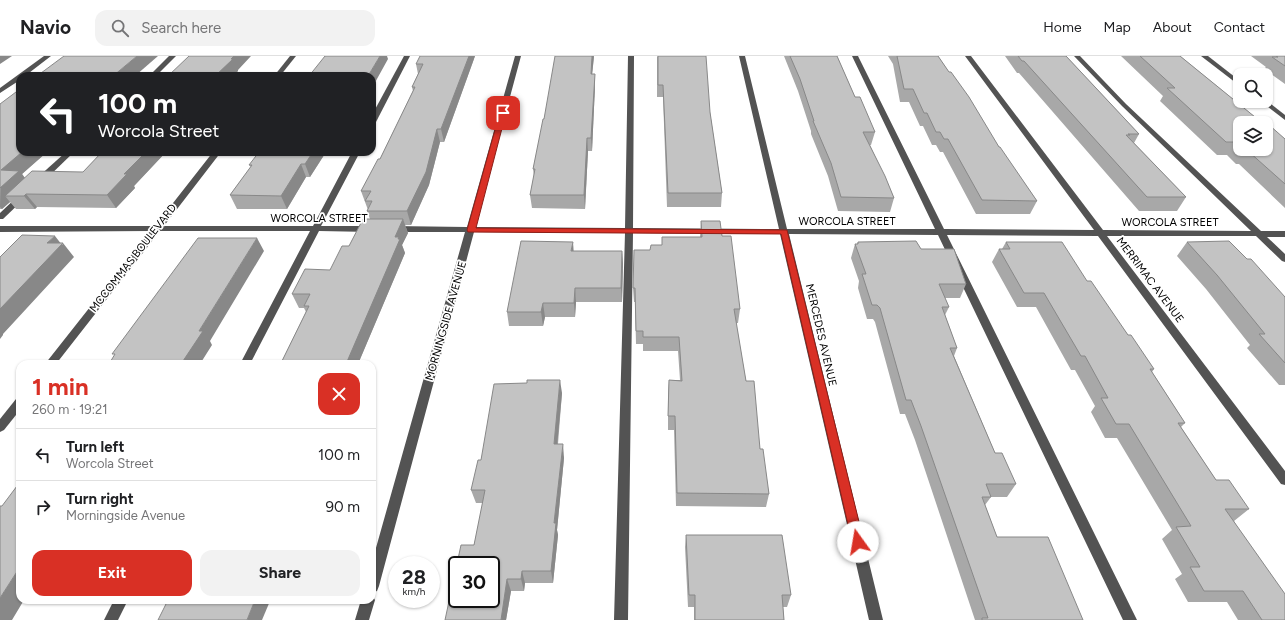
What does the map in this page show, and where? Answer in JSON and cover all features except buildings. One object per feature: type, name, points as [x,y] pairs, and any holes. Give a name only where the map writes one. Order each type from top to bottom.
[{"type":"street","points":[[26,72],[48,56]]},
{"type":"street","points":[[156,72],[173,56]]},
{"type":"street","points":[[281,72],[293,56]]},
{"type":"street","points":[[376,114],[407,56]]},
{"type":"street","name":"MORNINGSIDE AVENUE","points":[[376,572],[518,56]]},
{"type":"street","points":[[621,620],[631,56]]},
{"type":"street","name":"MERCEDES AVENUE","points":[[742,56],[876,620]]},
{"type":"street","points":[[854,56],[1130,620]]},
{"type":"street","name":"MERRIMAC AVENUE","points":[[968,56],[1285,480]]},
{"type":"street","points":[[1077,56],[1124,105],[1285,259]]},
{"type":"street","points":[[1204,56],[1233,79]]},
{"type":"street","points":[[0,91],[16,80]]},
{"type":"street","points":[[1272,108],[1285,118]]},
{"type":"street","points":[[0,217],[66,156]]},
{"type":"street","name":"MCCOMMAS BOULEVARD","points":[[53,360],[214,156]]},
{"type":"street","points":[[247,360],[354,156]]},
{"type":"street","name":"WORCOLA STREET","points":[[0,229],[316,228],[1285,234]]},
{"type":"street","points":[[0,427],[16,407]]},
{"type":"street","points":[[111,620],[119,604]]},
{"type":"street","points":[[362,620],[367,604]]},
{"type":"route","points":[[503,113],[471,230],[784,232],[858,542]]}]
